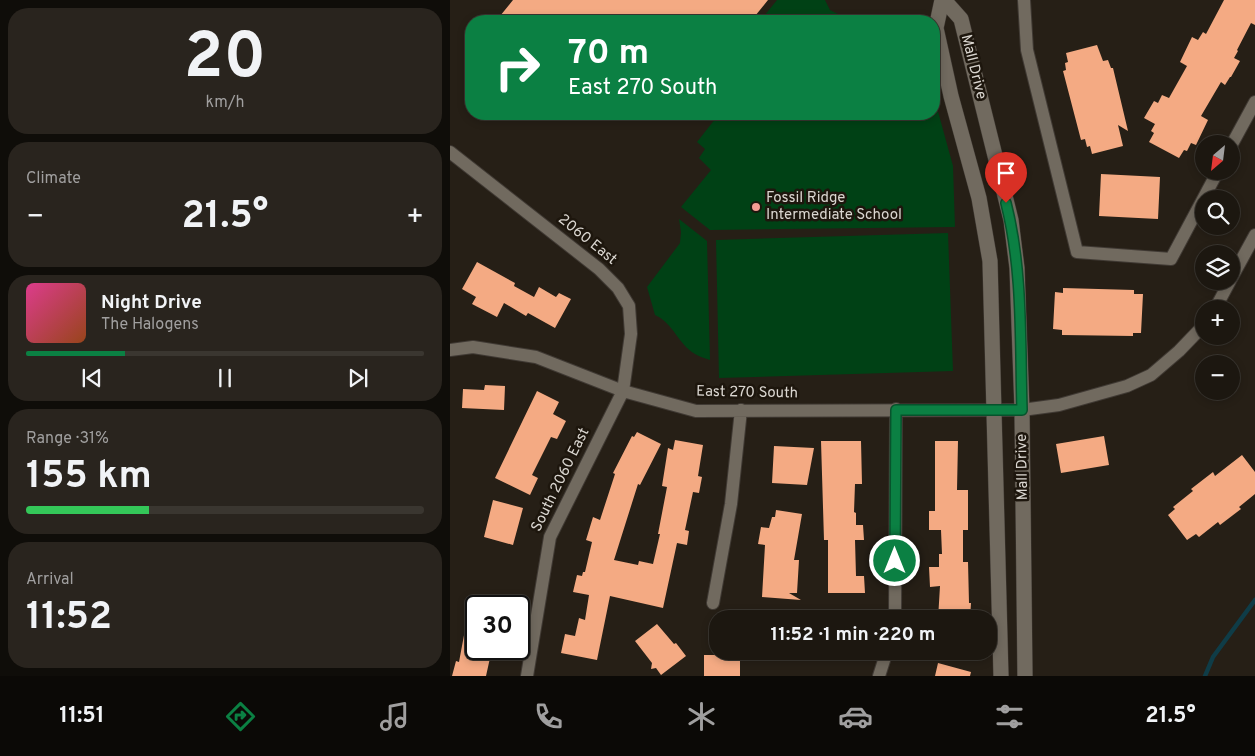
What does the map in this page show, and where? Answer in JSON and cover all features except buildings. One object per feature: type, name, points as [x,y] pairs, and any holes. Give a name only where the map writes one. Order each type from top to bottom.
[{"type":"main road","name":"Mall Drive","points":[[939,15],[943,0]]},
{"type":"main road","name":"Mall Drive","points":[[943,0],[961,19],[1011,220],[1017,268],[1022,410],[1025,676]]},
{"type":"main road","name":"Mall Drive","points":[[940,46],[951,96],[979,198],[990,261],[1001,676]]},
{"type":"street","points":[[1024,0],[1027,50],[1077,252],[1171,259],[1213,180]]},
{"type":"street","points":[[1237,135],[1255,102]]},
{"type":"street","name":"2060 East","points":[[450,152],[599,269],[618,288],[630,306],[631,334],[623,391]]},
{"type":"street","points":[[1240,263],[1255,234]]},
{"type":"street","name":"East 270 South","points":[[450,350],[472,347],[536,357],[623,391],[696,411],[1022,410],[1059,406],[1135,382],[1151,375],[1195,334]]},
{"type":"street","name":"South 2060 East","points":[[527,676],[550,538],[623,391]]},
{"type":"street","points":[[713,603],[731,504],[741,410]]},
{"type":"street","points":[[895,610],[896,410]]},
{"type":"street","points":[[879,676],[884,660]]},
{"type":"green space","points":[[777,0],[825,0],[830,10],[838,14],[916,15],[765,15]]},
{"type":"green space","points":[[940,119],[953,166],[955,227],[710,230],[681,207],[711,170],[699,158],[705,149],[697,142],[714,120]]},
{"type":"green space","points":[[679,219],[707,241],[710,360],[689,350],[667,323],[655,315],[647,287],[680,243]]},
{"type":"green space","points":[[948,233],[953,371],[719,378],[716,240]]},
{"type":"waterway","points":[[1205,676],[1213,657],[1255,600]]},
{"type":"place","name":"Fossil Ridge Intermediate School","points":[[756,207]]},
{"type":"route","points":[[895,561],[896,410],[1022,410],[1017,268],[1011,220],[1006,203]]}]
